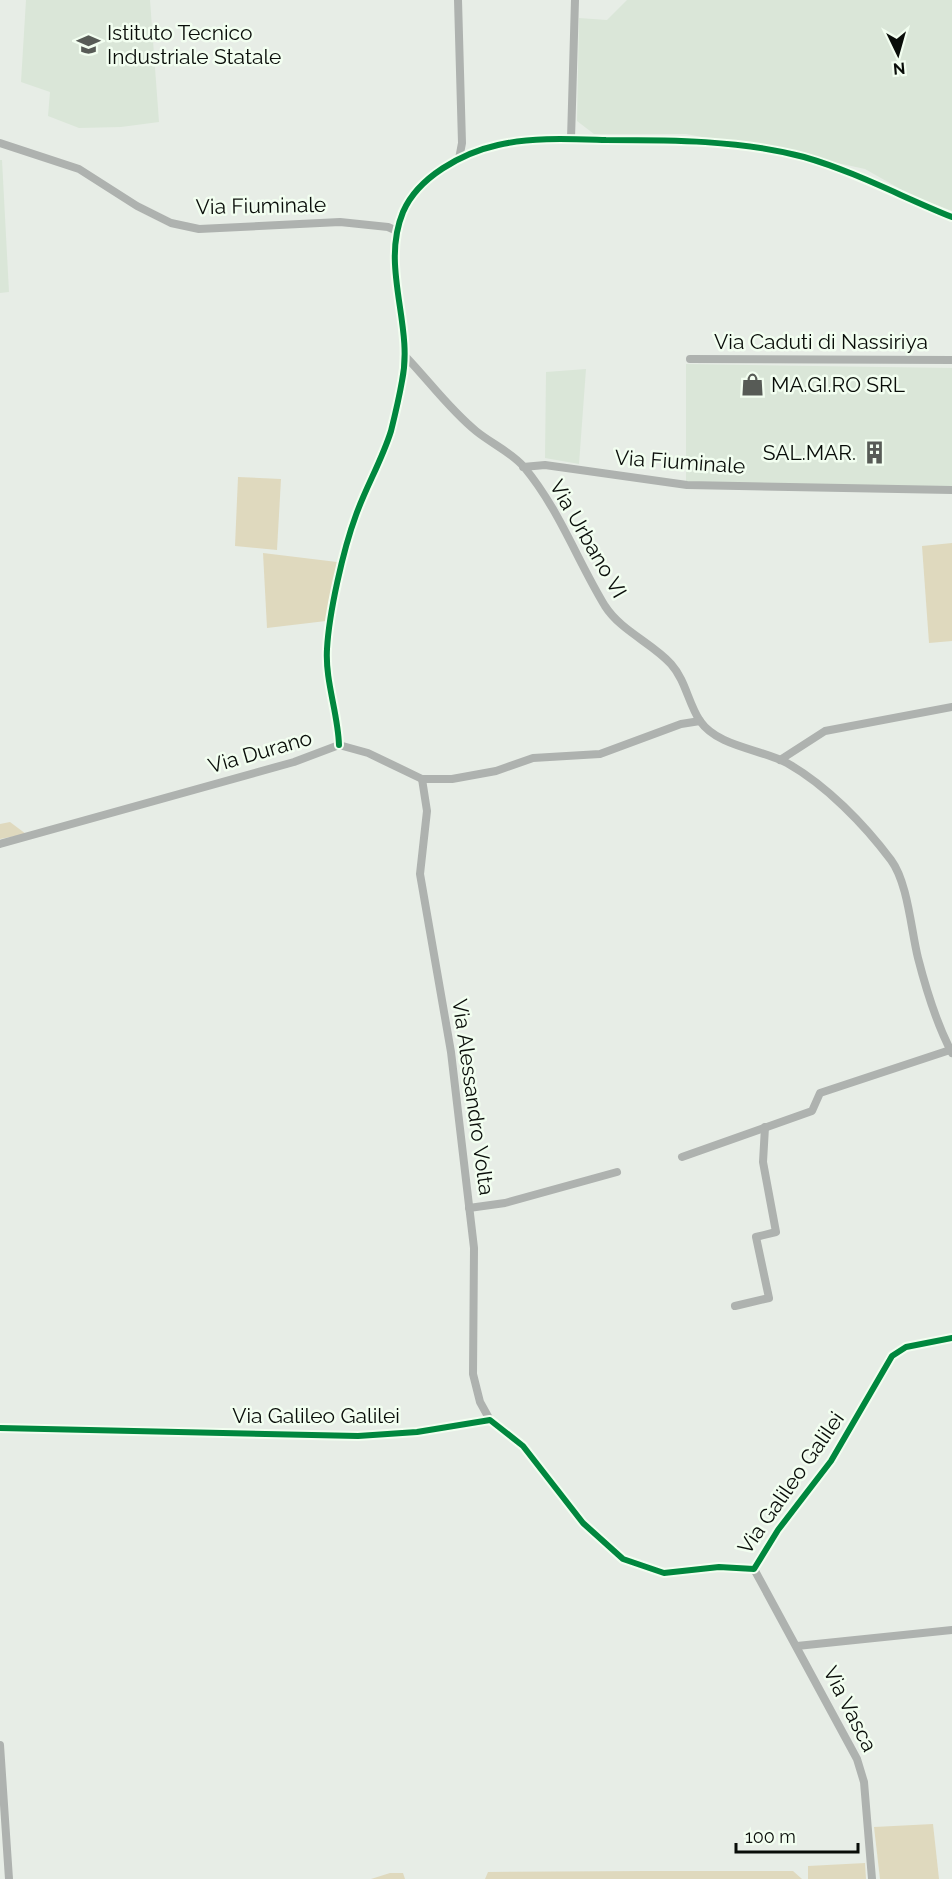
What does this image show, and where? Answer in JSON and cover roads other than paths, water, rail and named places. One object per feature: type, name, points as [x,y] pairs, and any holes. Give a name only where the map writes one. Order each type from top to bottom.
[{"type":"street","points":[[458,0],[462,142],[459,159]]},
{"type":"street","points":[[571,139],[575,0]]},
{"type":"street","points":[[339,745],[337,711],[327,666],[329,629],[348,543],[356,516],[390,432],[406,357],[395,279],[397,231],[404,210],[416,193],[440,170],[459,159],[496,145],[571,139],[680,140],[801,156],[883,184],[952,217]]},
{"type":"street","name":"Via Fiuminale","points":[[0,143],[79,169],[137,206],[171,223],[199,229],[340,222],[388,227],[397,231]]},
{"type":"street","name":"Via Urbano VI","points":[[406,357],[475,430],[523,467],[549,503],[575,546],[605,606],[623,626],[658,651],[672,665],[700,721],[723,738],[780,760],[803,774],[857,821],[891,861],[906,901],[922,972],[951,1052]]},
{"type":"street","name":"Via Caduti di Nassiriya","points":[[690,359],[952,360]]},
{"type":"street","name":"Via Fiuminale","points":[[523,467],[545,465],[687,485],[952,490]]},
{"type":"street","points":[[780,760],[825,731],[952,708]]},
{"type":"street","name":"Via Durano","points":[[0,844],[294,762],[339,745],[368,753],[422,779],[468,777],[532,758],[600,754],[681,724],[700,721]]},
{"type":"street","name":"Via Alessandro Volta","points":[[422,779],[427,812],[420,874],[451,1052],[474,1248],[473,1374],[480,1402],[489,1420]]},
{"type":"street","points":[[682,1157],[812,1111],[820,1093],[951,1052]]},
{"type":"street","points":[[735,1306],[769,1298],[756,1237],[776,1232],[763,1162],[765,1127]]},
{"type":"street","points":[[469,1208],[505,1203],[618,1172]]},
{"type":"street","name":"Via Galileo Galilei","points":[[0,1428],[358,1436],[417,1432],[489,1420],[523,1446],[583,1523],[623,1559],[664,1573],[719,1567],[754,1569],[778,1530],[831,1461],[892,1356],[906,1347],[952,1338]]},
{"type":"street","name":"Via Vasca","points":[[754,1569],[858,1759],[864,1782],[872,1879]]},
{"type":"street","points":[[797,1646],[952,1630]]},
{"type":"street","points":[[0,1745],[9,1879]]},
{"type":"place","name":"Istituto Tecnico Industriale Statale","points":[[89,45]]},
{"type":"place","name":"MA.GI.RO SRL","points":[[753,385]]},
{"type":"place","name":"SAL.MAR.","points":[[874,453]]}]
